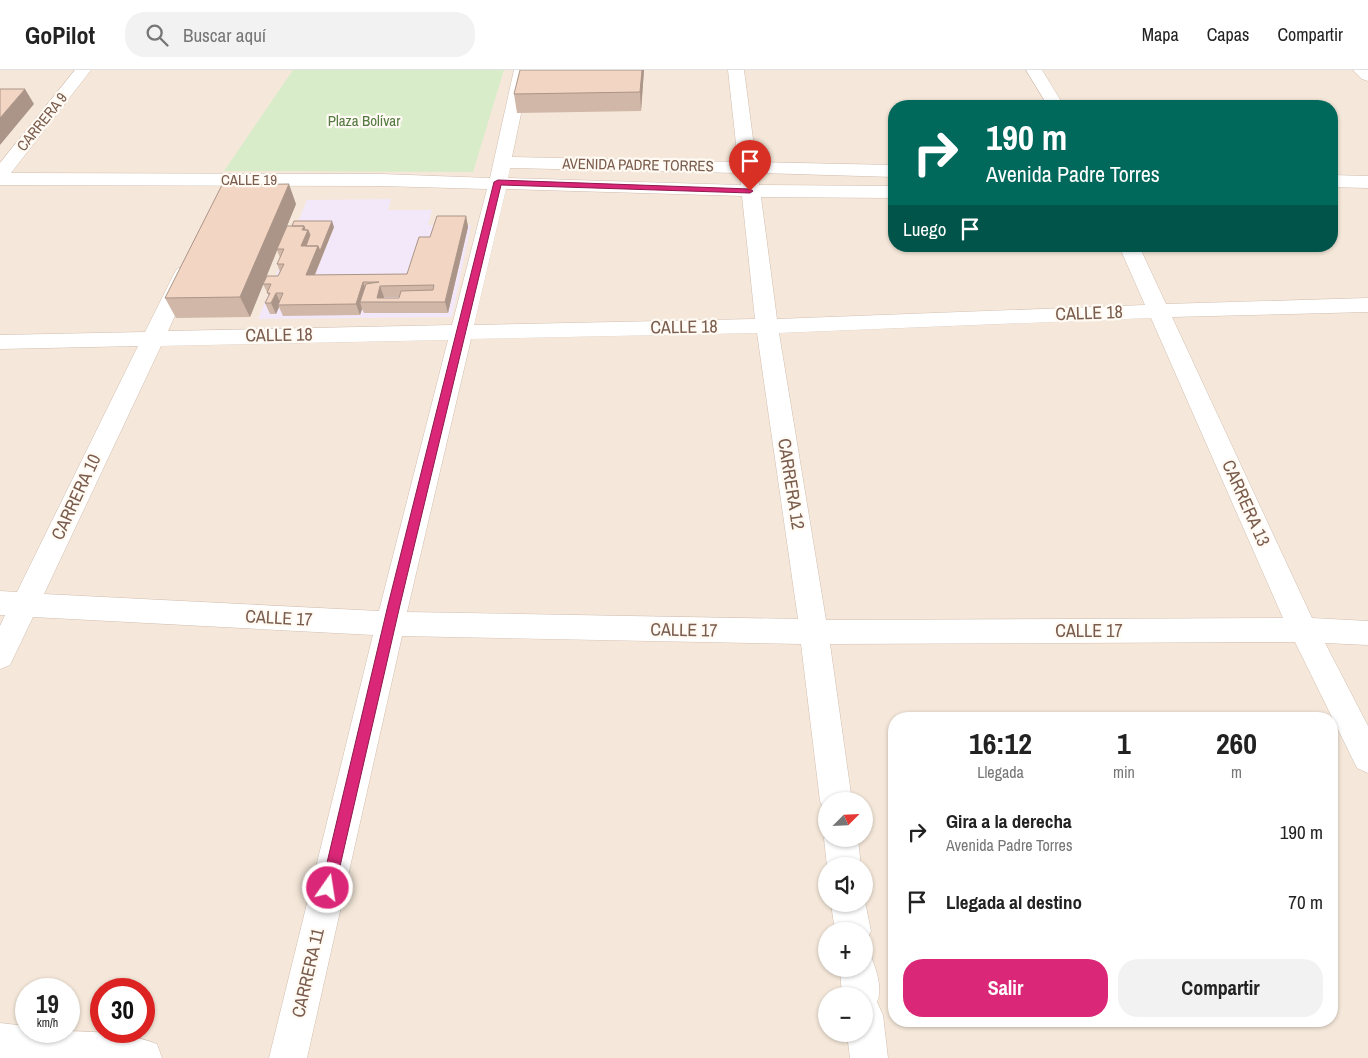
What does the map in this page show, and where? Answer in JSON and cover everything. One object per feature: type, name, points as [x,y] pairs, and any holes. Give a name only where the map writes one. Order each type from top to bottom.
[{"type":"street","name":"CARRERA 9","points":[[0,175],[83,70]]},
{"type":"street","name":"CARRERA 11","points":[[288,1058],[390,624],[500,172],[522,70]]},
{"type":"street","name":"CARRERA 12","points":[[736,70],[767,326],[814,632],[835,792]]},
{"type":"street","points":[[1034,70],[1052,100]]},
{"type":"street","points":[[1360,70],[1368,76]]},
{"type":"street","name":"AVENIDA PADRE TORRES","points":[[749,179],[888,171]]},
{"type":"street","name":"AVENIDA PADRE TORRES","points":[[500,172],[749,179],[888,191]]},
{"type":"street","name":"CALLE 19","points":[[0,180],[225,188],[500,172]]},
{"type":"street","points":[[1338,181],[1368,182]]},
{"type":"street","points":[[1338,197],[1368,198]]},
{"type":"street","name":"CARRERA 13","points":[[1132,252],[1303,630],[1368,758]]},
{"type":"street","name":"CARRERA 10","points":[[0,656],[13,603],[192,258]]},
{"type":"street","name":"CALLE 18","points":[[0,342],[767,326],[1158,311],[1368,306]]},
{"type":"street","name":"CALLE 17","points":[[13,603],[390,624],[814,632],[1303,630],[1368,633]]},
{"type":"street","points":[[0,1042],[143,1058]]},
{"type":"street","points":[[867,1042],[869,1058]]},
{"type":"shaded area","points":[[0,70],[1368,70],[1368,1058],[0,1058]]},
{"type":"shaded area","points":[[391,199],[388,210],[432,210],[428,225],[471,225],[452,317],[258,319],[307,200]]},
{"type":"green space","name":"Plaza Bolívar","points":[[293,70],[504,70],[473,172],[224,171]]},
{"type":"building","points":[[520,70],[642,70],[640,92],[514,94]]},
{"type":"building","points":[[0,89],[25,89],[0,118]]},
{"type":"building","points":[[289,184],[240,297],[165,298],[222,185]]},
{"type":"building","points":[[437,216],[466,216],[445,302],[360,302],[366,284],[379,282],[363,282],[356,304],[278,305],[283,293],[276,293],[271,303],[265,303],[270,293],[267,293],[271,284],[263,284],[267,276],[278,276],[284,264],[277,264],[284,249],[277,249],[287,226],[304,226],[302,230],[308,230],[301,246],[318,246],[306,275],[407,274],[419,237],[430,237]],"holes":[[[434,285],[433,290],[401,291],[399,298],[377,298],[380,286]]]},
{"type":"building","points":[[294,221],[332,221],[320,251],[318,246],[306,246],[310,235],[308,230],[305,230],[304,226],[292,226]]},
{"type":"route","points":[[328,888],[394,605],[498,182],[750,191]]}]
